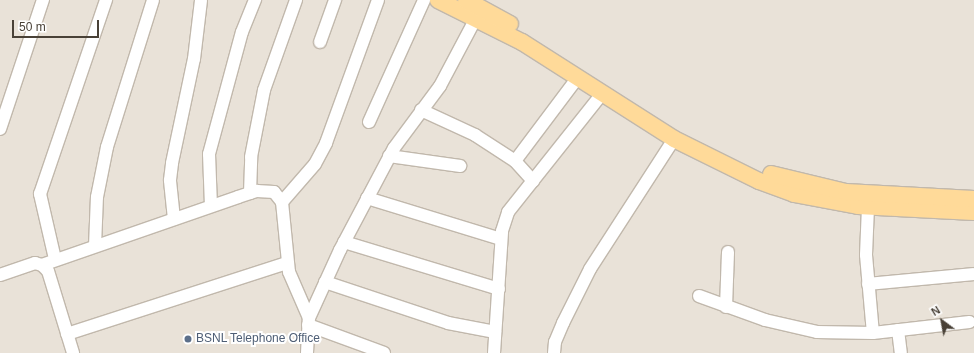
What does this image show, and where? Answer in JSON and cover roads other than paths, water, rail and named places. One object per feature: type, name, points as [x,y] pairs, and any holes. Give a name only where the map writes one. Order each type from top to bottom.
[{"type":"main road","points":[[438,0],[522,42],[674,139],[759,181],[794,194],[868,207],[974,212]]},
{"type":"main road","points":[[466,0],[536,38],[640,107],[694,139],[776,176],[846,192],[974,200]]},
{"type":"street","points":[[2,123],[42,0]]},
{"type":"street","points":[[55,258],[40,194],[106,0]]},
{"type":"street","points":[[95,246],[97,197],[107,147],[153,0]]},
{"type":"street","points":[[174,219],[170,180],[194,59],[201,0]]},
{"type":"street","points":[[212,206],[209,154],[242,32],[255,0]]},
{"type":"street","points":[[250,193],[251,157],[264,90],[296,0]]},
{"type":"street","points":[[320,42],[335,0]]},
{"type":"street","points":[[282,202],[315,164],[326,143],[378,0]]},
{"type":"street","points":[[369,122],[424,0]]},
{"type":"street","points":[[307,353],[309,322],[325,282],[344,242],[389,156],[421,110],[440,86],[476,18]]},
{"type":"street","points":[[515,161],[578,77]]},
{"type":"street","points":[[494,353],[501,239],[508,212],[602,94]]},
{"type":"street","points":[[0,105],[2,123]]},
{"type":"street","points":[[421,110],[475,135],[515,161],[533,181]]},
{"type":"street","points":[[554,353],[555,342],[563,323],[590,269],[674,139]]},
{"type":"street","points":[[389,156],[460,166]]},
{"type":"street","points":[[0,274],[27,265],[42,265],[55,258],[95,246],[250,193],[266,190],[274,192],[282,202],[287,264],[309,322],[384,353]]},
{"type":"street","points":[[367,198],[501,239]]},
{"type":"street","points":[[868,207],[866,255],[873,333]]},
{"type":"street","points":[[344,242],[499,289]]},
{"type":"street","points":[[726,307],[728,252]]},
{"type":"street","points":[[67,334],[287,264]]},
{"type":"street","points":[[42,265],[51,277],[73,353]]},
{"type":"street","points":[[868,284],[974,274]]},
{"type":"street","points":[[325,282],[448,323],[496,332]]},
{"type":"street","points":[[699,296],[726,307],[817,332],[873,333],[969,322]]},
{"type":"street","points":[[898,330],[901,353]]},
{"type":"place","name":"BSNL Telephone Office","points":[[188,339]]}]
